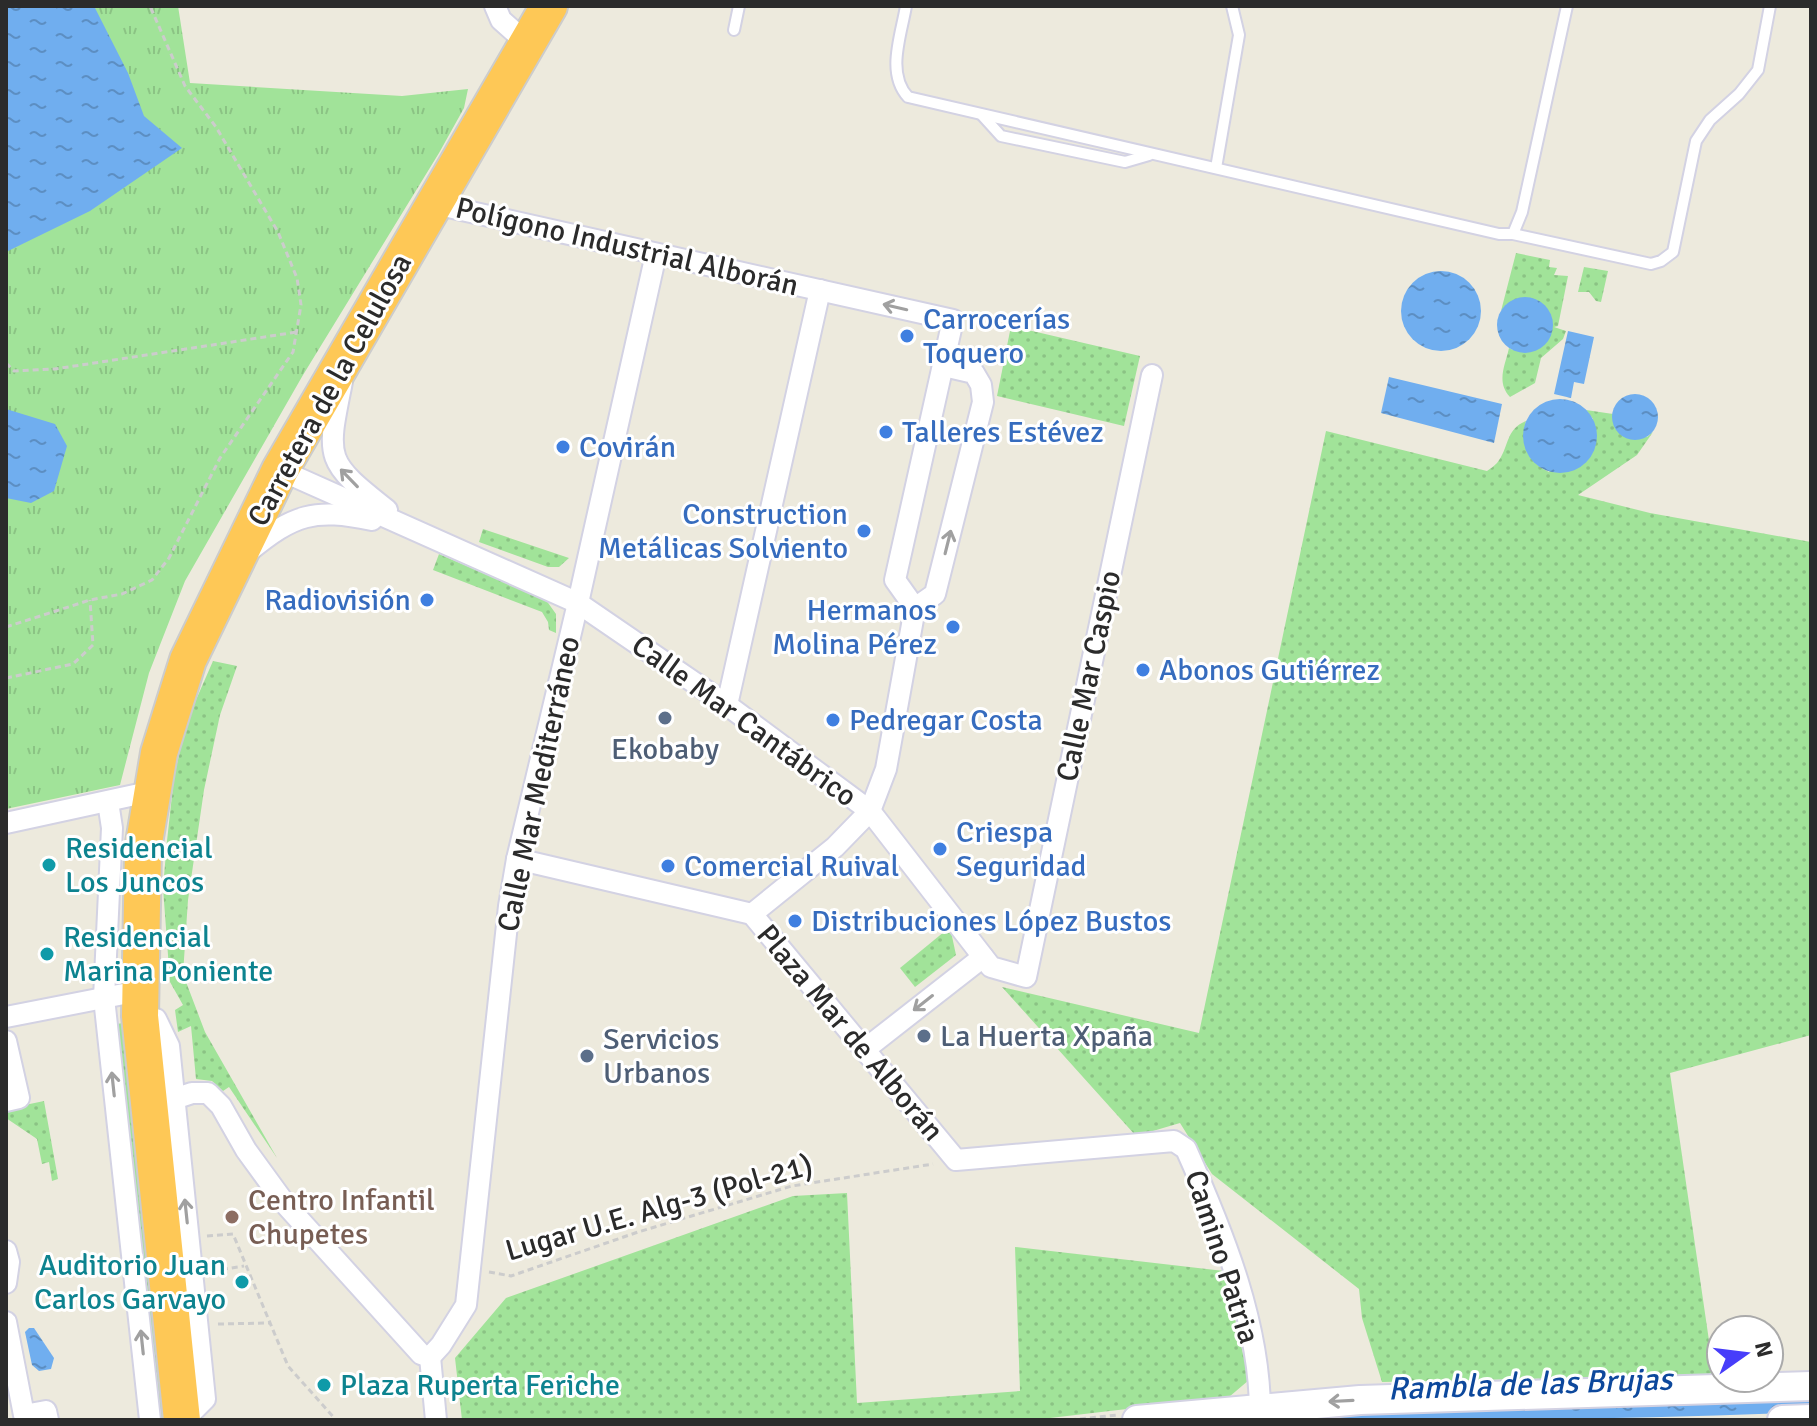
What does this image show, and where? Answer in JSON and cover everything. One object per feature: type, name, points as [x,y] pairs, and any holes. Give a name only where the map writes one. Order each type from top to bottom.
[{"type":"highway","name":"Carretera de la Celulosa","points":[[183,1420],[140,1003],[143,849],[159,753],[188,660],[280,470],[549,6]]},
{"type":"street","points":[[495,6],[501,20],[528,44]]},
{"type":"street","name":"Polígono Industrial Alborán","points":[[435,204],[953,320],[944,366]]},
{"type":"street","name":"Calle Mar Mediterráneo","points":[[430,1357],[466,1305],[474,1211],[517,859],[656,254]]},
{"type":"street","name":"Polígono Industrial Alborán","points":[[727,705],[820,290]]},
{"type":"street","name":"Calle Mar Cantábrico","points":[[348,353],[336,411],[332,450],[345,477],[408,528]]},
{"type":"street","points":[[870,811],[886,769],[915,608],[935,594],[983,402],[981,385],[974,373],[968,370],[944,366],[895,580],[915,608]]},
{"type":"street","name":"Calle Mar Caspio","points":[[1026,977],[1152,375]]},
{"type":"street","name":"Calle Mar Cantábrico","points":[[280,470],[578,603],[727,705],[870,811],[991,967],[1026,977]]},
{"type":"street","name":"Calle Mar Cantábrico","points":[[236,562],[277,528],[313,514],[337,514],[408,528]]},
{"type":"street","points":[[6,823],[153,791]]},
{"type":"street","points":[[108,802],[112,828],[104,998],[150,1420]]},
{"type":"street","name":"Plaza Mar de Alborán","points":[[870,811],[835,847],[752,914],[956,1160]]},
{"type":"street","points":[[517,859],[752,914]]},
{"type":"street","points":[[864,1050],[983,957]]},
{"type":"street","points":[[6,1017],[104,998],[140,1003]]},
{"type":"street","name":"Carretera de la Celulosa","points":[[140,1003],[156,1019],[169,1046],[205,1399],[183,1420]]},
{"type":"street","points":[[6,1041],[19,1098],[6,1101]]},
{"type":"street","points":[[174,1099],[192,1093],[208,1093],[221,1106],[246,1150],[286,1205],[421,1354],[430,1357],[436,1420]]},
{"type":"street","name":"Camino Patria","points":[[956,1160],[1174,1141],[1186,1149],[1229,1257],[1248,1322],[1258,1378],[1260,1414]]},
{"type":"street","points":[[6,1251],[9,1262],[6,1283]]},
{"type":"street","points":[[6,1322],[15,1416],[46,1411],[48,1420]]},
{"type":"street","points":[[1137,1420],[1260,1414],[1360,1400],[1811,1386]]},
{"type":"street","points":[[1782,1420],[1811,1419]]},
{"type":"lane","points":[[734,30],[739,6]]},
{"type":"lane","points":[[906,6],[896,74],[899,87],[908,97],[1499,234],[1513,234],[1651,264],[1673,252],[1696,141],[1710,120],[1739,94],[1758,70],[1770,6]]},
{"type":"lane","points":[[1216,168],[1239,35],[1232,6]]},
{"type":"lane","points":[[1513,234],[1522,212],[1567,6]]},
{"type":"lane","points":[[980,114],[1001,136],[1125,162],[1152,154]]},
{"type":"path","points":[[6,627],[90,600],[122,594],[152,580],[169,558],[220,458],[293,352],[301,305],[297,278],[278,232],[216,127],[185,86],[150,6]]},
{"type":"path","points":[[6,363],[14,371],[55,369],[297,332]]},
{"type":"path","points":[[6,678],[73,664],[93,645],[90,600]]},
{"type":"path","name":"Lugar U.E. Alg-3 (Pol-21)","points":[[471,1264],[492,1273],[511,1276],[638,1232],[792,1186],[956,1160]]},
{"type":"path","points":[[201,1237],[233,1234],[288,1366],[336,1420]]},
{"type":"path","points":[[204,1272],[246,1266]]},
{"type":"path","points":[[210,1325],[270,1323]]},
{"type":"green space","points":[[6,6],[178,6],[190,83],[402,96],[468,89],[464,108],[439,153],[303,375],[185,581],[149,673],[120,785],[6,809]]},
{"type":"green space","points":[[1516,253],[1550,260],[1549,267],[1557,268],[1554,275],[1568,276],[1558,326],[1554,327],[1566,331],[1563,339],[1541,358],[1535,383],[1510,397],[1502,380],[1509,348],[1513,350],[1550,336],[1551,318],[1507,304],[1501,311]]},
{"type":"green space","points":[[1584,267],[1608,271],[1601,302],[1596,301],[1589,292],[1578,292]]},
{"type":"green space","points":[[1011,326],[1140,356],[1124,426],[997,396]]},
{"type":"green space","points":[[1586,410],[1613,414],[1613,419],[1647,437],[1653,432],[1637,455],[1578,495],[1650,513],[1811,542],[1811,1035],[1670,1073],[1705,1314],[1705,1375],[1382,1382],[1362,1318],[1359,1289],[1212,1174],[1180,1123],[1136,1136],[1002,987],[1199,1033],[1326,431],[1487,471],[1501,458],[1514,429],[1526,421],[1524,437],[1527,451],[1535,463],[1549,472],[1593,419]]},
{"type":"green space","points":[[483,529],[569,558],[559,567],[548,567],[479,542]]},
{"type":"green space","points":[[439,554],[546,600],[556,614],[556,633],[549,630],[542,612],[433,570]]},
{"type":"green space","points":[[213,661],[237,666],[220,715],[204,790],[188,900],[183,974],[205,1032],[277,1158],[229,1087],[223,1091],[212,1081],[196,1079],[191,1026],[178,1032],[175,1010],[183,1005],[170,982],[163,888],[174,777],[192,709]]},
{"type":"green space","points":[[950,927],[956,955],[915,987],[900,968]]},
{"type":"green space","points":[[128,1022],[167,1420],[159,1420],[117,1024]]},
{"type":"green space","points":[[44,1101],[58,1179],[52,1181],[49,1162],[42,1164],[37,1139],[6,1118],[6,1109]]},
{"type":"green space","points":[[847,1193],[857,1403],[1020,1391],[1015,1247],[1224,1271],[1249,1380],[1229,1397],[1033,1420],[462,1420],[455,1358],[506,1298],[793,1196]]},
{"type":"water","points":[[6,6],[94,6],[128,73],[144,116],[182,148],[90,211],[6,252]]},
{"type":"water","points":[[1441,271],[1456,274],[1469,283],[1478,296],[1481,311],[1478,326],[1469,339],[1456,348],[1441,351],[1426,348],[1413,339],[1404,326],[1401,311],[1404,296],[1413,283],[1426,274]]},
{"type":"water","points":[[1525,297],[1544,306],[1553,325],[1544,344],[1525,353],[1506,344],[1497,325],[1506,306]]},
{"type":"water","points":[[1568,331],[1594,337],[1584,384],[1574,382],[1571,398],[1554,394]]},
{"type":"water","points":[[1389,377],[1502,404],[1494,443],[1381,413]]},
{"type":"water","points":[[1635,394],[1651,401],[1658,417],[1651,433],[1635,440],[1619,433],[1612,417],[1619,401]]},
{"type":"water","points":[[1560,399],[1581,405],[1591,415],[1597,436],[1591,457],[1581,467],[1560,473],[1539,467],[1529,457],[1523,436],[1529,415],[1539,405]]},
{"type":"water","points":[[6,409],[55,424],[67,446],[54,491],[31,503],[6,498]]},
{"type":"water","points":[[34,1328],[54,1358],[51,1369],[39,1371],[32,1365],[25,1332]]},
{"type":"water","points":[[1811,1392],[1811,1412],[1572,1419],[1173,1420],[1785,1394]]},
{"type":"place","name":"Carrocerías Toquero","points":[[907,336]]},
{"type":"place","name":"Talleres Estévez","points":[[886,432]]},
{"type":"place","name":"Covirán","points":[[563,447]]},
{"type":"place","name":"Construction Metálicas Solviento","points":[[864,531]]},
{"type":"place","name":"Radiovisión","points":[[427,600]]},
{"type":"place","name":"Hermanos Molina Pérez","points":[[953,627]]},
{"type":"place","name":"Abonos Gutiérrez","points":[[1143,670]]},
{"type":"place","name":"Ekobaby","points":[[665,718]]},
{"type":"place","name":"Pedregar Costa","points":[[833,720]]},
{"type":"place","name":"Criespa Seguridad","points":[[940,849]]},
{"type":"place","name":"Residencial Los Juncos","points":[[49,865]]},
{"type":"place","name":"Comercial Ruival","points":[[668,866]]},
{"type":"place","name":"Distribuciones López Bustos","points":[[795,921]]},
{"type":"place","name":"Residencial Marina Poniente","points":[[47,954]]},
{"type":"place","name":"La Huerta Xpaña","points":[[924,1036]]},
{"type":"place","name":"Servicios Urbanos","points":[[587,1056]]},
{"type":"place","name":"Centro Infantil Chupetes","points":[[232,1217]]},
{"type":"place","name":"Auditorio Juan Carlos Garvayo","points":[[242,1282]]},
{"type":"place","name":"Plaza Ruperta Feriche","points":[[324,1385]]},
{"type":"water label","name":"Rambla de las Brujas","points":[[1530,1384]]}]
